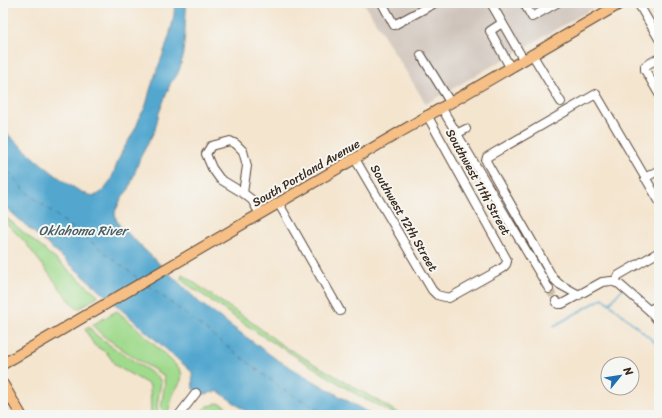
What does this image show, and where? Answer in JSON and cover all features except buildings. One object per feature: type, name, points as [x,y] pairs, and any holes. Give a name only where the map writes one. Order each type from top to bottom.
[{"type":"main road","name":"South Portland Avenue","points":[[3,364],[621,3]]},
{"type":"main road","points":[[3,384],[21,415]]},
{"type":"street","points":[[382,3],[394,25],[435,3]]},
{"type":"street","points":[[491,3],[523,59]]},
{"type":"street","points":[[524,3],[532,17],[557,3]]},
{"type":"street","points":[[638,3],[659,40]]},
{"type":"street","points":[[502,23],[490,31],[510,67]]},
{"type":"street","points":[[532,54],[561,102]]},
{"type":"street","points":[[421,55],[458,133],[473,152],[550,289]]},
{"type":"street","points":[[659,58],[646,66],[645,70],[659,94]]},
{"type":"street","points":[[580,294],[559,284],[553,278],[486,159],[596,94],[659,201]]},
{"type":"street","name":"Southwest 11th Street","points":[[427,115],[507,260],[505,266],[449,298],[437,295],[432,290]]},
{"type":"street","points":[[458,133],[466,129]]},
{"type":"street","points":[[243,193],[247,166],[243,151],[236,144],[230,141],[211,146],[206,154],[212,168],[220,179],[252,200],[260,214]]},
{"type":"street","name":"Southwest 12th Street","points":[[355,159],[432,290]]},
{"type":"street","points":[[645,178],[659,170]]},
{"type":"street","points":[[279,204],[340,311]]},
{"type":"street","points":[[613,282],[619,275],[659,252]]},
{"type":"street","points":[[556,301],[558,304],[562,304],[602,282],[613,282],[619,284],[649,310],[659,322]]},
{"type":"street","points":[[649,310],[659,305]]},
{"type":"street","points":[[179,415],[196,393]]},
{"type":"shaded area","points":[[364,3],[602,3],[426,104]]},
{"type":"green space","points":[[3,215],[98,296],[80,308],[76,308],[25,242],[3,220]]},
{"type":"green space","points":[[182,274],[282,345],[402,415],[397,415],[359,396],[258,333],[181,280]]},
{"type":"green space","points":[[117,311],[180,369],[182,376],[166,415],[162,415],[161,410],[165,384],[163,375],[102,335],[92,325]]},
{"type":"green space","points":[[89,327],[97,336],[108,344],[158,377],[161,382],[157,405],[158,415],[151,415],[150,385],[116,366],[107,353],[94,345],[85,329]]},
{"type":"green space","points":[[218,403],[224,405],[235,415],[196,415],[209,405]]},
{"type":"water","name":"Oklahoma River","points":[[175,3],[187,3],[184,46],[180,68],[171,82],[159,113],[155,130],[140,158],[129,189],[122,197],[115,212],[116,219],[119,225],[200,303],[276,359],[372,415],[251,415],[218,391],[201,395],[193,389],[192,372],[3,205],[3,130],[49,170],[78,190],[89,195],[97,195],[106,188],[112,178],[122,151],[146,106],[172,25]]},
{"type":"waterway","points":[[610,303],[622,289]]},
{"type":"waterway","points":[[554,326],[603,298],[659,346]]},
{"type":"ferry route","points":[[3,165],[26,192],[139,279]]},
{"type":"ferry route","points":[[148,285],[281,388],[328,415]]},
{"type":"tunnel","points":[[549,289],[556,301]]}]
